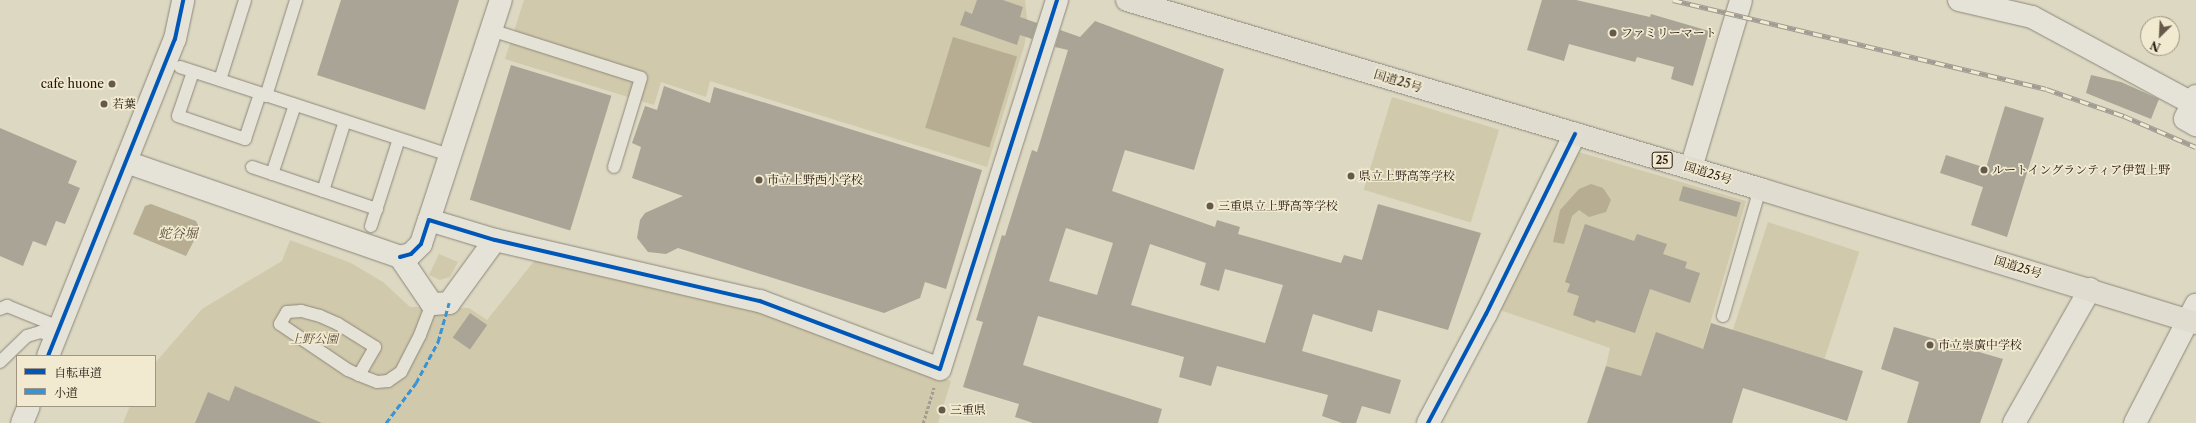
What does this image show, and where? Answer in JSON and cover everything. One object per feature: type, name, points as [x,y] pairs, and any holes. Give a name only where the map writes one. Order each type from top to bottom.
[{"type":"highway","name":"国道25号","points":[[1127,0],[1691,168],[2090,289],[2193,316]]},
{"type":"street","points":[[48,355],[175,39],[183,0]]},
{"type":"street","points":[[126,162],[400,257],[411,254],[421,244],[501,0]]},
{"type":"street","points":[[429,220],[495,240],[760,301],[940,369],[1057,0]]},
{"type":"street","points":[[1691,168],[1741,0]]},
{"type":"street","points":[[1959,0],[2032,17],[2194,99],[2185,119],[2196,125]]},
{"type":"street","points":[[1428,423],[1486,314],[1575,134]]},
{"type":"street","points":[[400,257],[432,304],[449,303],[495,240]]},
{"type":"street","points":[[2014,423],[2090,289]]},
{"type":"street","points":[[2135,423],[2193,316]]},
{"type":"street","points":[[22,423],[29,407]]},
{"type":"lane","points":[[220,80],[245,0]]},
{"type":"lane","points":[[193,72],[178,116],[245,139],[263,95],[296,0]]},
{"type":"lane","points":[[491,30],[641,78],[614,167]]},
{"type":"lane","points":[[180,67],[450,155]]},
{"type":"lane","points":[[272,174],[296,105]]},
{"type":"lane","points":[[323,191],[344,121]]},
{"type":"lane","points":[[371,226],[399,139]]},
{"type":"lane","points":[[252,167],[377,208]]},
{"type":"lane","points":[[1723,316],[1760,189]]},
{"type":"lane","points":[[359,375],[374,347],[338,324],[320,316],[302,311],[287,312],[280,324],[359,375],[376,382],[388,381],[401,372],[420,336],[432,304]]},
{"type":"lane","points":[[0,309],[7,306],[57,332]]},
{"type":"lane","points":[[0,362],[27,336],[40,332],[57,332]]},
{"type":"path","points":[[923,423],[940,369]]},
{"type":"green space","points":[[524,0],[1025,0],[1027,20],[1025,43],[987,167],[710,81],[706,97],[661,82],[654,105],[505,59]]},
{"type":"green space","points":[[1392,97],[1499,130],[1471,223],[1364,190]]},
{"type":"green space","points":[[1575,151],[1746,201],[1690,392],[1606,366],[1610,348],[1497,309]]},
{"type":"green space","points":[[1768,222],[1859,252],[1824,360],[1733,330]]},
{"type":"green space","name":"上野公園","points":[[290,240],[351,263],[383,282],[410,307],[469,308],[487,320],[535,260],[741,306],[951,381],[938,423],[123,423],[130,407],[156,407],[156,362],[202,309],[282,261]]},
{"type":"green space","points":[[439,254],[458,262],[450,277],[440,280],[429,275]]},
{"type":"water","points":[[953,37],[1017,57],[989,147],[925,128]]},
{"type":"water","points":[[1591,184],[1603,188],[1611,200],[1606,212],[1589,217],[1579,210],[1572,216],[1564,244],[1553,242],[1560,210],[1579,189]]},
{"type":"water","name":"蛇谷堀","points":[[151,204],[196,221],[200,229],[186,256],[133,234],[145,206]]},
{"type":"building","points":[[341,0],[459,0],[425,110],[317,75]]},
{"type":"building","points":[[977,0],[1003,0],[1023,7],[1020,17],[1037,23],[1032,39],[1020,35],[1017,45],[960,25],[965,11],[972,14]]},
{"type":"building","points":[[1542,0],[1576,0],[1650,17],[1651,14],[1709,31],[1693,86],[1671,79],[1674,67],[1637,57],[1635,62],[1569,44],[1564,61],[1527,50]]},
{"type":"building","points":[[1095,21],[1224,69],[1194,170],[1125,150],[1112,191],[1215,227],[1217,220],[1240,227],[1238,234],[1341,263],[1344,255],[1362,260],[1378,204],[1481,233],[1448,330],[1378,310],[1372,332],[1313,314],[1302,351],[1401,380],[1390,414],[1362,406],[1356,423],[1342,423],[1322,416],[1328,395],[1217,366],[1211,386],[1179,377],[1184,357],[1038,316],[1023,365],[1162,409],[1158,423],[1033,423],[1015,417],[1019,404],[963,387],[983,322],[976,320],[1002,235],[1005,236],[1032,150],[1037,152],[1068,50],[1055,47],[1060,30],[1080,37]],"holes":[[[1066,228],[1113,243],[1097,295],[1049,281]],[[1150,244],[1206,263],[1200,285],[1219,291],[1225,269],[1283,285],[1265,343],[1131,305]]]},
{"type":"building","points":[[511,65],[611,96],[570,231],[470,200]]},
{"type":"building","points":[[2091,75],[2121,82],[2159,99],[2151,119],[2086,93]]},
{"type":"building","points":[[664,86],[710,103],[714,87],[982,170],[946,289],[925,282],[920,298],[884,313],[678,248],[666,254],[648,252],[637,238],[640,220],[645,213],[683,196],[632,178],[641,147],[632,143],[645,106],[657,110]]},
{"type":"building","name":"ルートイングランティア伊賀上野","points":[[2005,106],[2044,118],[2007,237],[1971,225],[1983,187],[1940,173],[1946,155],[1986,168]]},
{"type":"building","points":[[0,128],[77,161],[68,183],[80,188],[65,224],[56,221],[46,246],[33,241],[23,266],[0,256]]},
{"type":"building","points":[[1683,186],[1741,203],[1737,217],[1679,200]]},
{"type":"building","points":[[1585,224],[1634,241],[1637,234],[1667,244],[1663,254],[1687,262],[1685,268],[1700,273],[1690,303],[1650,289],[1635,333],[1596,320],[1595,323],[1573,315],[1579,296],[1567,292],[1570,284],[1565,282]]},
{"type":"building","points":[[470,313],[487,325],[470,350],[453,338]]},
{"type":"building","points":[[1711,323],[1863,371],[1847,421],[1743,388],[1732,423],[1587,423],[1606,366],[1641,376],[1656,332],[1703,349]]},
{"type":"building","points":[[1894,327],[2003,359],[1980,423],[1907,423],[1919,382],[1881,369]]},
{"type":"building","points":[[235,386],[322,423],[195,423],[208,392],[229,401]]},
{"type":"railway","points":[[1673,0],[2046,89],[2124,116],[2196,147]]},
{"type":"marked path","points":[[386,423],[416,383],[438,342],[449,303]]},
{"type":"cycle path","points":[[48,355],[175,39],[183,0]]},
{"type":"cycle path","points":[[400,257],[411,254],[421,244],[429,220],[495,240],[760,301],[940,369],[1057,0]]},
{"type":"cycle path","points":[[1428,423],[1486,314],[1575,134]]},
{"type":"place","name":"ファミリーマート","points":[[1613,33]]},
{"type":"place","name":"cafe huone","points":[[112,84]]},
{"type":"place","name":"若葉","points":[[104,104]]},
{"type":"place","name":"ルートイングランティア伊賀上野","points":[[1984,170]]},
{"type":"place","name":"県立上野高等学校","points":[[1351,176]]},
{"type":"place","name":"市立上野西小学校","points":[[759,180]]},
{"type":"place","name":"三重県立上野高等学校","points":[[1210,206]]},
{"type":"place","name":"市立崇廣中学校","points":[[1930,345]]},
{"type":"place","name":"三重県","points":[[942,410]]}]
